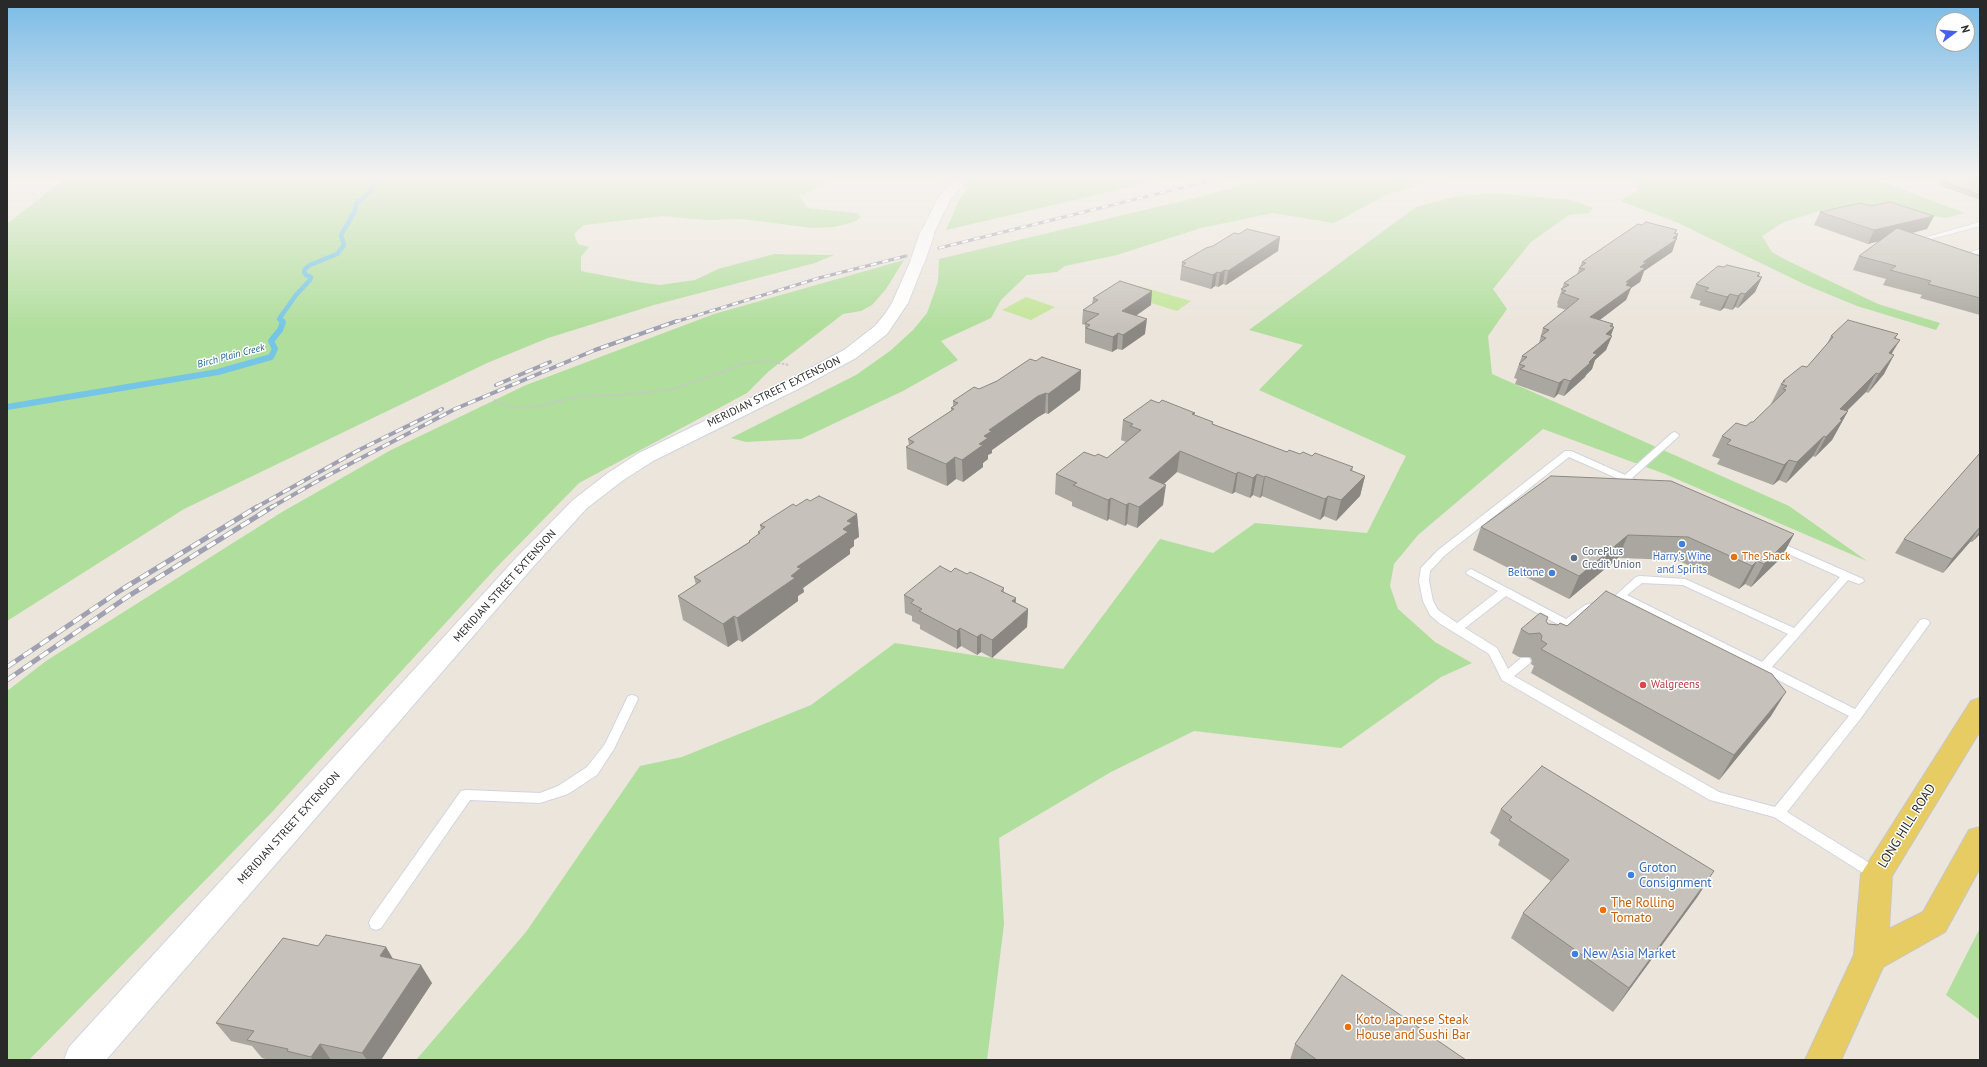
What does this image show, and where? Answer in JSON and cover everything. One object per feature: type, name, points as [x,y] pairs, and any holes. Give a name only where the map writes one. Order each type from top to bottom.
[{"type":"main road","name":"LONG HILL ROAD","points":[[1823,1060],[1871,956],[1877,874],[1980,708]]},
{"type":"main road","points":[[1871,956],[1934,922],[1980,839]]},
{"type":"street","name":"MERIDIAN STREET EXTENSION","points":[[82,1060],[520,568],[580,504],[615,477],[646,457],[708,425],[810,376],[850,354],[881,330],[900,303],[929,229]]},
{"type":"lane","points":[[1916,241],[1962,229]]},
{"type":"lane","points":[[1962,256],[1980,251]]},
{"type":"lane","points":[[1626,479],[1675,435]]},
{"type":"lane","points":[[1648,489],[1568,453],[1441,553],[1425,570],[1424,581],[1428,601],[1434,612],[1457,629],[1493,651],[1506,678],[1715,796],[1778,813],[1877,874]]},
{"type":"lane","points":[[1765,540],[1859,581]]},
{"type":"lane","points":[[1471,572],[1566,624]]},
{"type":"lane","points":[[1764,668],[1847,576]]},
{"type":"lane","points":[[1795,633],[1686,582],[1640,579],[1620,596],[1857,715]]},
{"type":"lane","points":[[1457,629],[1505,591]]},
{"type":"lane","points":[[1555,634],[1566,624],[1589,608],[1606,605],[1638,605]]},
{"type":"lane","points":[[1778,813],[1857,715],[1924,623]]},
{"type":"lane","points":[[1506,678],[1525,660]]},
{"type":"lane","points":[[376,923],[466,795],[540,798],[563,790],[592,771],[610,746],[632,698]]},
{"type":"path","points":[[494,400],[509,407],[529,408],[581,396],[661,392],[684,386],[737,366],[758,362],[784,363],[810,376]]},
{"type":"green space","points":[[7,229],[580,229],[574,234],[578,244],[589,247],[581,257],[581,271],[660,285],[695,280],[718,269],[774,254],[834,255],[815,263],[654,305],[548,338],[487,363],[184,509],[7,621]]},
{"type":"green space","points":[[1065,229],[1199,229],[1117,255],[1065,266],[1057,272],[1027,275],[1001,300],[991,318],[941,341],[958,360],[903,391],[801,439],[746,442],[731,438],[856,375],[890,351],[913,330],[927,313],[938,282],[939,259]]},
{"type":"green space","points":[[1386,229],[1550,229],[1531,242],[1493,289],[1507,309],[1488,336],[1492,374],[1789,506],[1867,561],[1665,474],[1543,429],[1418,535],[1394,564],[1390,586],[1398,609],[1435,642],[1472,663],[1441,677],[1341,748],[1194,731],[1111,772],[999,838],[1004,924],[987,1060],[416,1060],[526,932],[640,766],[682,757],[811,705],[895,643],[1063,669],[1160,539],[1213,553],[1255,523],[1367,533],[1406,456],[1259,390],[1303,345],[1249,330]]},
{"type":"green space","points":[[1690,229],[1773,229],[1762,236],[1772,252],[1786,260],[1878,304],[1940,323],[1936,330],[1857,306],[1806,285]]},
{"type":"green space","points":[[904,260],[886,289],[872,305],[861,311],[843,314],[769,371],[747,393],[579,483],[496,568],[272,812],[29,1060],[7,1060],[7,691],[46,661],[282,512],[391,450],[526,385],[714,314]]},
{"type":"green space","points":[[1139,286],[1191,301],[1177,311],[1125,295]]},
{"type":"green space","points":[[1026,297],[1055,307],[1031,320],[1002,310]]},
{"type":"green space","points":[[1980,928],[1980,1020],[1946,995]]},
{"type":"building","points":[[1247,229],[1280,237],[1228,271],[1225,270],[1220,273],[1217,272],[1213,275],[1182,266],[1186,263],[1182,262],[1206,248],[1213,246],[1234,233],[1239,234]]},
{"type":"building","points":[[1631,229],[1677,230],[1674,233],[1678,234],[1673,238],[1677,239],[1643,262],[1647,262],[1640,267],[1645,268],[1626,282],[1629,282],[1626,285],[1632,287],[1590,317],[1613,324],[1610,326],[1614,327],[1606,334],[1612,336],[1593,353],[1597,354],[1589,362],[1590,363],[1570,381],[1564,379],[1559,383],[1520,369],[1525,366],[1519,364],[1527,357],[1522,356],[1546,338],[1541,336],[1549,330],[1543,328],[1579,299],[1562,293],[1566,291],[1561,289],[1569,285],[1564,283],[1585,269],[1579,268],[1586,263],[1582,262]]},
{"type":"building","points":[[1896,229],[1899,229],[1980,256],[1980,298],[1928,284],[1931,281],[1890,270],[1896,266],[1859,256]]},
{"type":"building","points":[[1727,265],[1760,273],[1757,276],[1762,277],[1745,294],[1741,293],[1738,296],[1730,294],[1727,297],[1705,291],[1709,288],[1696,284],[1718,266],[1724,267]]},
{"type":"building","points":[[1120,281],[1152,291],[1122,311],[1147,319],[1123,335],[1118,333],[1113,337],[1086,328],[1090,325],[1085,323],[1099,314],[1083,310],[1098,300],[1093,298]]},
{"type":"building","points":[[1848,320],[1898,334],[1894,338],[1900,340],[1889,353],[1894,355],[1879,374],[1876,373],[1840,409],[1848,411],[1840,419],[1842,420],[1826,437],[1824,436],[1797,462],[1789,460],[1784,465],[1727,444],[1731,440],[1722,436],[1736,423],[1746,426],[1753,422],[1786,390],[1783,389],[1787,386],[1781,384],[1785,381],[1783,381],[1802,366],[1807,367],[1833,337],[1831,336]]},
{"type":"building","points":[[1042,357],[1081,370],[1048,394],[1046,393],[1038,396],[989,430],[992,431],[984,436],[988,438],[979,444],[983,445],[962,460],[955,457],[946,464],[906,447],[914,442],[908,439],[954,409],[951,408],[958,403],[953,401],[974,387],[979,389],[997,381],[1030,359],[1036,361]]},
{"type":"building","points":[[1151,400],[1159,403],[1162,400],[1195,413],[1192,414],[1213,422],[1212,424],[1287,452],[1289,450],[1300,454],[1303,452],[1312,456],[1315,453],[1353,467],[1350,470],[1365,476],[1341,500],[1328,496],[1325,499],[1265,476],[1264,477],[1257,474],[1253,478],[1238,472],[1236,474],[1180,451],[1149,478],[1166,485],[1139,507],[1129,503],[1126,505],[1111,498],[1108,500],[1073,485],[1077,483],[1056,474],[1084,452],[1095,456],[1098,454],[1107,458],[1141,430],[1130,426],[1133,424],[1123,420]]},
{"type":"building","points":[[1980,453],[1980,528],[1952,559],[1904,539]]},
{"type":"building","points":[[1551,476],[1671,481],[1794,534],[1764,564],[1757,561],[1752,566],[1688,537],[1628,535],[1579,576],[1481,527]]},
{"type":"building","points":[[819,496],[857,514],[847,521],[852,523],[843,529],[848,532],[797,567],[801,568],[791,576],[795,578],[737,618],[734,616],[723,624],[678,596],[701,581],[694,577],[750,542],[749,541],[760,533],[758,532],[765,527],[760,525],[793,504],[796,506],[807,499],[810,501]]},
{"type":"building","points":[[940,566],[951,572],[955,568],[967,574],[970,572],[1004,588],[1001,591],[1016,598],[1012,601],[1028,609],[992,640],[981,634],[977,637],[960,628],[957,631],[919,611],[922,609],[911,603],[914,600],[904,595]]},
{"type":"building","name":"Walgreens","points":[[1606,591],[1772,674],[1786,692],[1734,755],[1541,649],[1547,644],[1541,640],[1542,636],[1540,633],[1529,634],[1521,629],[1540,613],[1548,617],[1546,621],[1548,624],[1558,625],[1560,623],[1567,626]]},
{"type":"building","points":[[1542,766],[1714,871],[1629,988],[1523,913],[1569,860],[1509,820],[1512,817],[1501,809]]},
{"type":"building","points":[[326,935],[386,947],[380,956],[421,965],[362,1053],[320,1044],[311,1057],[287,1051],[288,1049],[247,1040],[254,1031],[216,1023],[283,938],[318,946]]},
{"type":"building","points":[[1342,975],[1466,1060],[1317,1060],[1295,1044]]},
{"type":"waterway","name":"Birch Plain Creek","points":[[283,322],[279,319],[296,295],[310,280],[311,277],[306,275],[304,272],[305,269],[310,265],[337,254],[344,245],[341,235],[345,229]]},
{"type":"waterway","name":"Birch Plain Creek","points":[[7,407],[218,372],[271,357],[275,349],[271,341],[280,330],[283,322]]},
{"type":"railway","points":[[939,248],[1016,229]]},
{"type":"railway","points":[[675,322],[819,278],[906,256]]},
{"type":"railway","points":[[270,508],[321,479],[455,409],[595,350],[677,321]]},
{"type":"railway","points":[[496,385],[550,362]]},
{"type":"railway","points":[[255,508],[357,451],[442,409]]},
{"type":"railway","points":[[7,667],[121,590],[257,507]]},
{"type":"railway","points":[[7,680],[130,595],[272,507]]},
{"type":"place","name":"Harry's Wine and Spirits","points":[[1682,544]]},
{"type":"place","name":"The Shack","points":[[1734,557]]},
{"type":"place","name":"CorePlus Credit Union","points":[[1574,558]]},
{"type":"place","name":"Beltone","points":[[1552,573]]},
{"type":"place","name":"Walgreens","points":[[1643,685]]},
{"type":"place","name":"Groton Consignment","points":[[1631,875]]},
{"type":"place","name":"The Rolling Tomato","points":[[1603,910]]},
{"type":"place","name":"New Asia Market","points":[[1575,954]]},
{"type":"place","name":"Koto Japanese Steak House and Sushi Bar","points":[[1348,1027]]}]
